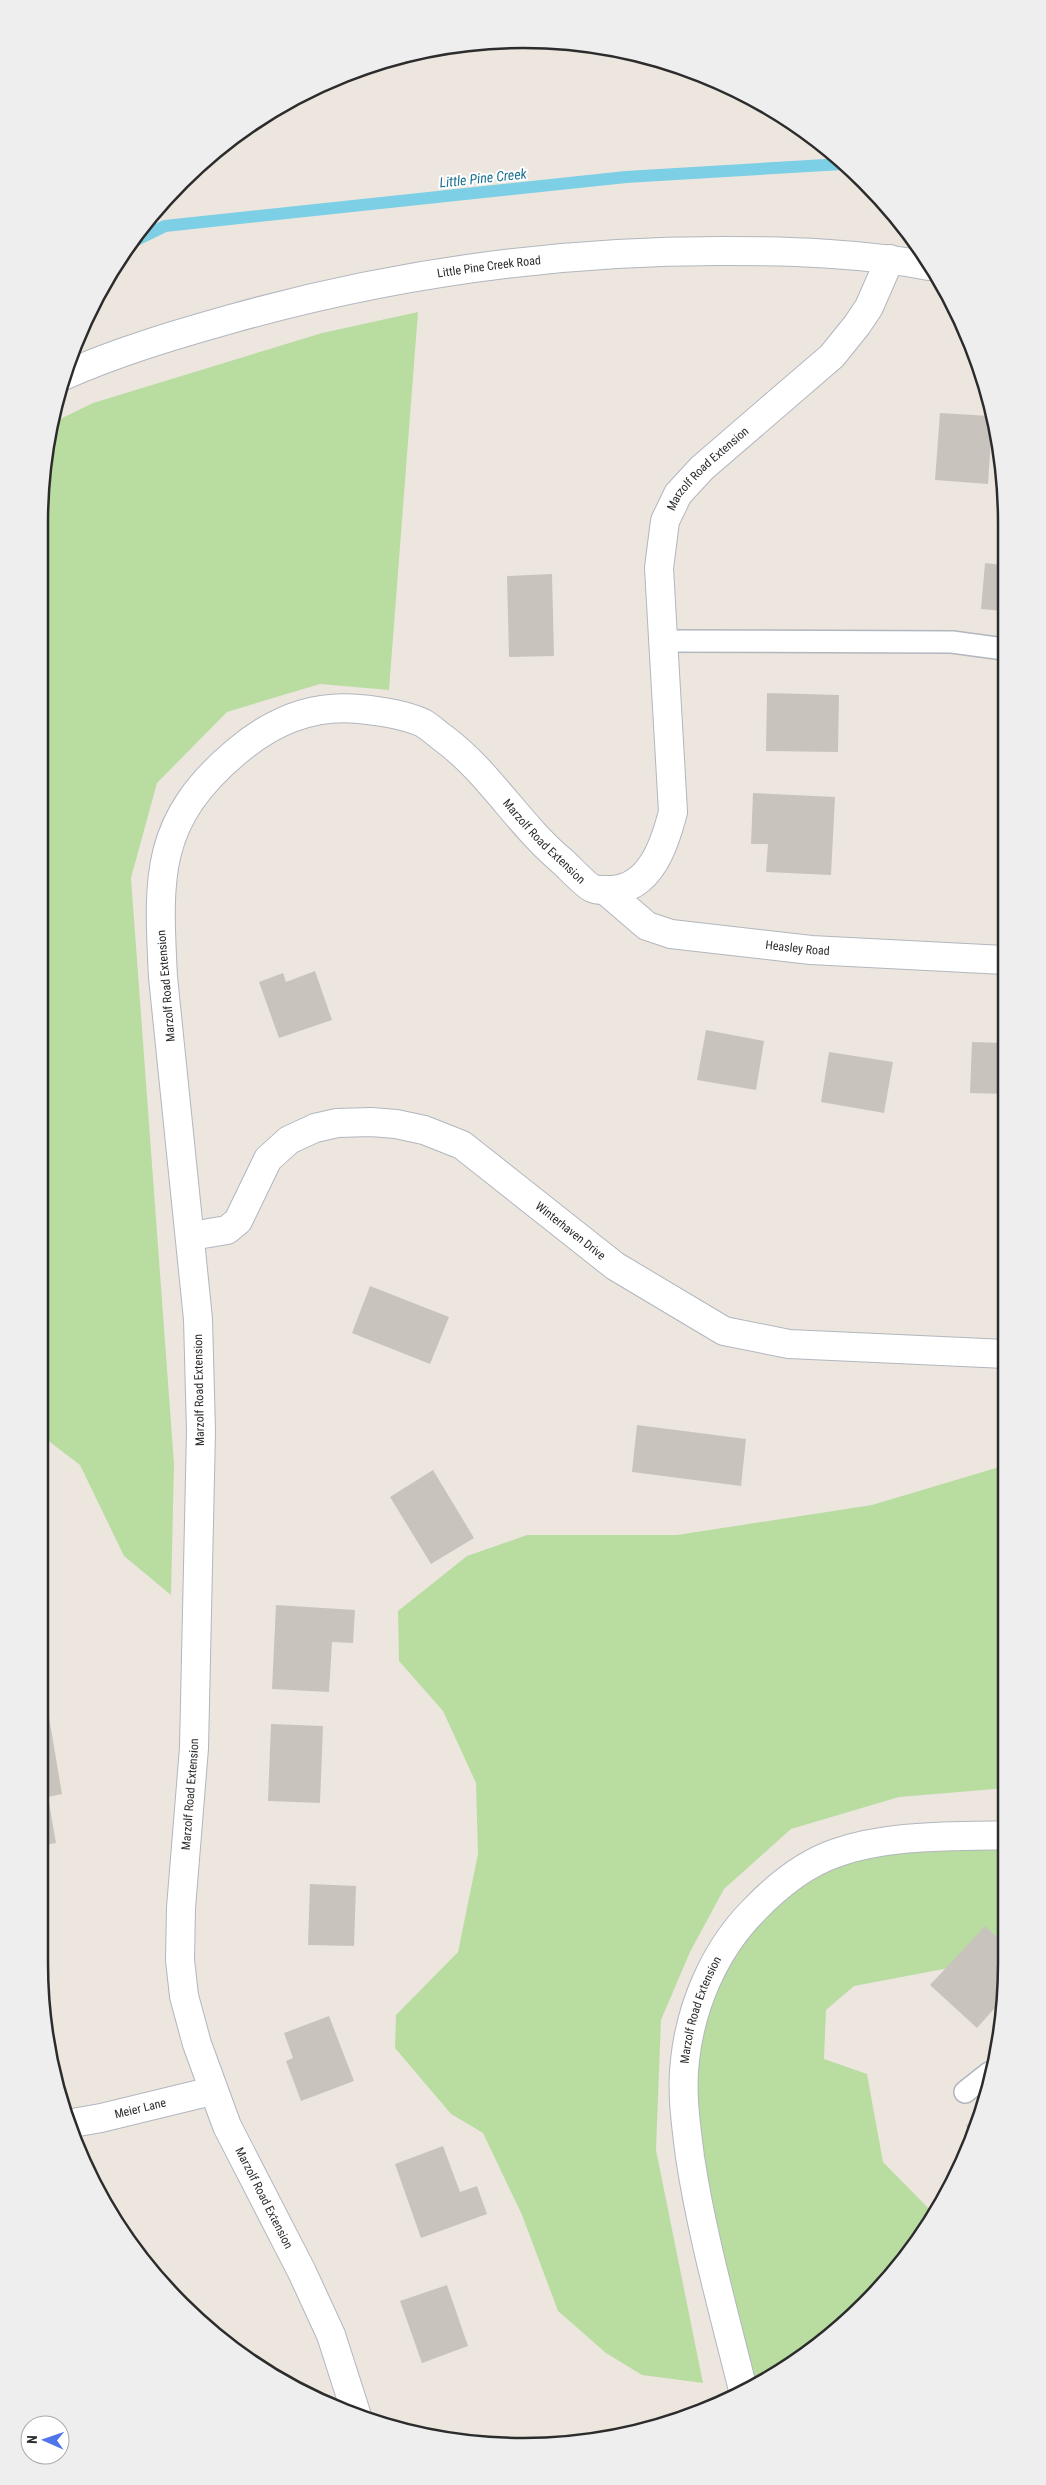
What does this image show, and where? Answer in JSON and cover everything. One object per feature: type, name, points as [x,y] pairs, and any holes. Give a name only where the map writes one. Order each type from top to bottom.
[{"type":"street","name":"Little Pine Creek Road","points":[[72,373],[189,330],[289,303],[421,276],[546,259],[664,251],[782,251],[890,259],[922,265]]},
{"type":"street","name":"Marzolf Road Extension","points":[[354,2406],[331,2336],[302,2272],[227,2126],[212,2090],[184,1996],[180,1960],[181,1908],[194,1748],[201,1431],[198,1319],[163,977],[160,927],[164,859],[171,834],[193,796],[215,770],[243,746],[267,728],[312,710],[347,708],[388,712],[424,724],[457,748],[490,782],[539,842],[591,888],[621,890],[638,881],[648,869],[666,838],[673,812],[659,568],[661,540],[665,521],[678,494],[702,468],[832,356],[857,326],[869,306],[890,259]]},
{"type":"street","name":"Heasley Road","points":[[605,890],[647,926],[671,934],[811,950],[998,960]]},
{"type":"street","name":"Winterhaven Drive","points":[[191,1236],[226,1230],[238,1221],[268,1159],[289,1140],[316,1128],[337,1123],[371,1122],[396,1124],[424,1130],[462,1145],[615,1266],[724,1332],[789,1344],[998,1354]]},
{"type":"street","name":"Marzolf Road Extension","points":[[741,2384],[696,2198],[684,2114],[684,2060],[696,2002],[738,1926],[766,1898],[800,1870],[836,1853],[870,1844],[914,1839],[998,1835]]},
{"type":"street","name":"Meier Lane","points":[[76,2122],[101,2118],[212,2090]]},
{"type":"lane","points":[[663,642],[952,642],[998,648]]},
{"type":"lane","points":[[965,2092],[984,2077]]},
{"type":"green space","points":[[418,312],[389,690],[320,684],[227,712],[157,783],[131,878],[174,1464],[171,1595],[124,1556],[80,1465],[48,1441],[48,523],[52,461],[59,419],[93,403],[322,333]]},
{"type":"green space","points":[[998,1467],[998,1789],[899,1797],[791,1829],[724,1889],[690,1952],[661,2020],[656,2150],[703,2383],[642,2375],[606,2353],[558,2311],[522,2215],[483,2133],[451,2114],[395,2048],[396,2015],[458,1952],[478,1854],[476,1783],[443,1711],[399,1661],[398,1611],[467,1556],[527,1535],[677,1535],[872,1505]]},
{"type":"green space","points":[[998,1836],[998,1959],[854,1986],[826,2010],[824,2059],[867,2074],[883,2162],[929,2209],[880,2276],[837,2319],[787,2357],[742,2384],[684,2114],[716,1961],[836,1853]]},
{"type":"building","points":[[940,413],[986,416],[991,441],[988,484],[935,480]]},
{"type":"building","points":[[985,563],[998,564],[998,611],[981,609]]},
{"type":"building","points":[[552,574],[554,656],[509,657],[507,576]]},
{"type":"building","points":[[767,693],[839,695],[838,752],[766,751]]},
{"type":"building","points":[[753,793],[835,797],[831,875],[766,872],[768,844],[751,844]]},
{"type":"building","points":[[315,971],[332,1020],[279,1038],[259,982],[283,973],[286,982]]},
{"type":"building","points":[[706,1030],[764,1041],[756,1090],[697,1080]]},
{"type":"building","points":[[972,1042],[998,1043],[998,1094],[970,1093]]},
{"type":"building","points":[[829,1052],[893,1062],[884,1113],[821,1102]]},
{"type":"building","points":[[370,1286],[449,1317],[430,1364],[352,1333]]},
{"type":"building","points":[[637,1425],[746,1439],[741,1486],[632,1472]]},
{"type":"building","points":[[433,1470],[474,1538],[431,1564],[390,1497]]},
{"type":"building","points":[[276,1605],[355,1610],[353,1643],[332,1642],[329,1692],[272,1689]]},
{"type":"building","points":[[48,1711],[62,1794],[48,1797]]},
{"type":"building","points":[[271,1724],[323,1726],[320,1803],[268,1801]]},
{"type":"building","points":[[48,1797],[56,1843],[48,1844]]},
{"type":"building","points":[[310,1884],[356,1886],[354,1946],[308,1945]]},
{"type":"building","points":[[985,1926],[998,1938],[996,2007],[977,2028],[930,1985]]},
{"type":"building","points":[[329,2016],[354,2081],[301,2101],[286,2061],[293,2058],[284,2033]]},
{"type":"building","points":[[443,2146],[460,2192],[477,2186],[487,2214],[421,2238],[395,2164]]},
{"type":"building","points":[[447,2285],[468,2346],[422,2363],[400,2301]]},
{"type":"waterway","name":"Little Pine Creek","points":[[145,236],[165,226],[626,177],[835,164]]}]
